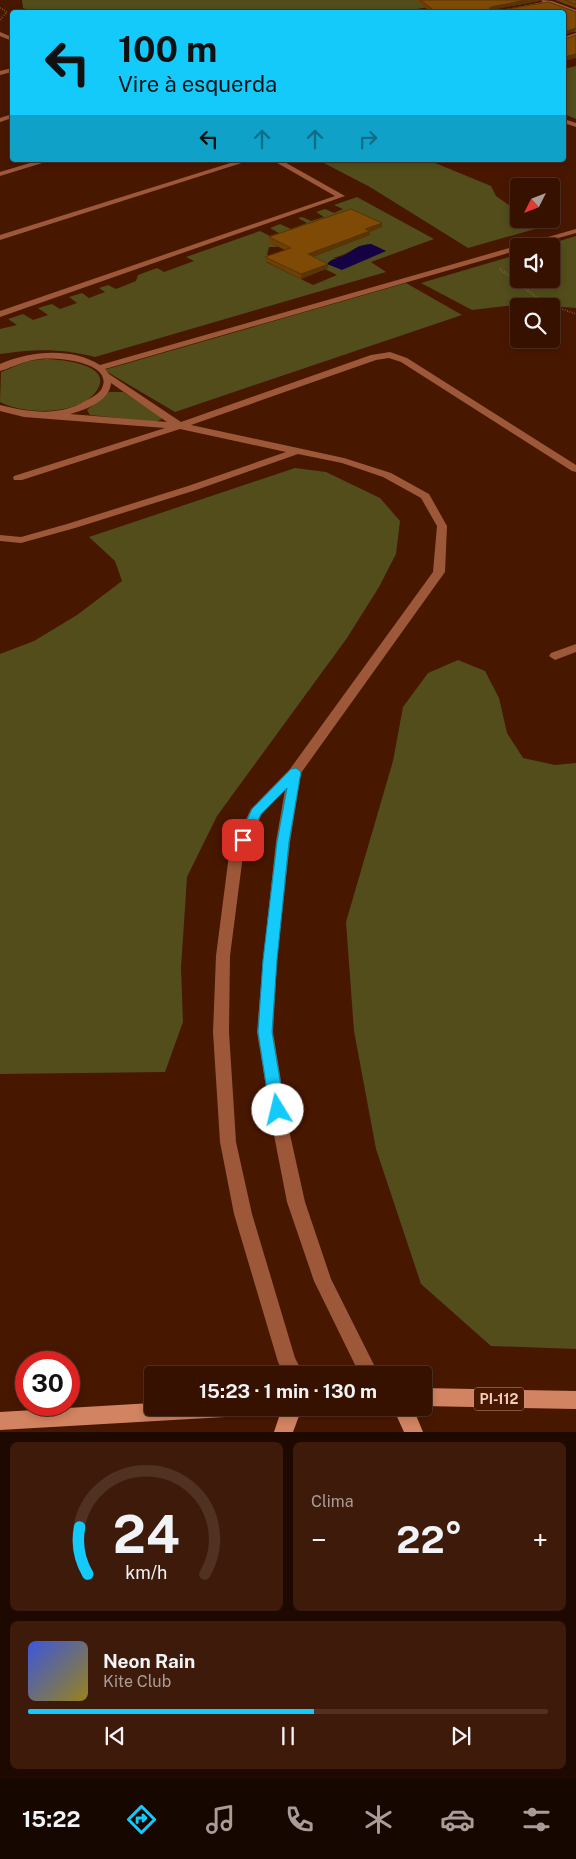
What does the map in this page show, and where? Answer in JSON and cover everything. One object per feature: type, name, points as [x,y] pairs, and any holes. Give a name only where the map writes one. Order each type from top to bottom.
[{"type":"main road","name":"PI-112","points":[[432,1397],[576,1400]]},
{"type":"main road","points":[[0,1420],[144,1412]]},
{"type":"main road","points":[[283,1432],[288,1416]]},
{"type":"main road","points":[[407,1416],[414,1432]]},
{"type":"street","points":[[504,10],[547,1],[576,12]]},
{"type":"street","points":[[0,174],[41,162]]},
{"type":"street","points":[[0,238],[241,162]]},
{"type":"street","points":[[0,314],[341,196],[280,162]]},
{"type":"street","points":[[551,238],[576,231]]},
{"type":"street","points":[[99,368],[510,250]]},
{"type":"street","points":[[18,478],[180,426],[374,357],[390,355],[404,360],[576,469]]},
{"type":"street","points":[[0,368],[24,359],[58,356],[82,360],[99,368],[107,376],[180,426]]},
{"type":"street","points":[[51,415],[72,411],[89,404],[101,396],[107,386],[107,376]]},
{"type":"street","points":[[0,408],[30,415],[51,415],[180,426],[344,461],[388,475],[425,496],[442,526],[439,572],[296,772],[256,812],[236,855],[223,956],[221,1032],[228,1142],[243,1214],[289,1366]]},
{"type":"street","points":[[0,538],[21,540],[71,526],[192,488],[298,451]]},
{"type":"street","points":[[555,656],[576,648]]},
{"type":"street","points":[[296,772],[283,842],[270,960],[265,1032],[281,1130],[296,1202],[322,1281],[365,1366]]},
{"type":"path","points":[[0,8],[7,12],[0,20]]},
{"type":"path","points":[[483,257],[543,302],[576,314]]},
{"type":"shaded area","points":[[22,0],[475,0],[410,10],[28,10],[23,8]]},
{"type":"shaded area","points":[[576,66],[576,119],[566,115],[566,68]]},
{"type":"shaded area","points":[[322,162],[433,162],[491,186],[496,196],[510,206],[510,228],[538,228],[468,248],[370,187]]},
{"type":"shaded area","points":[[357,197],[434,239],[371,262],[386,272],[95,357],[48,350],[0,354],[0,329],[17,325],[8,319],[23,314],[33,320],[48,315],[38,308],[52,304],[60,309],[77,303],[69,297],[82,293],[89,298],[105,292],[99,288],[108,285],[116,289],[136,281],[138,275],[157,268],[164,272],[194,261],[186,257],[260,231],[270,236],[279,233],[270,228],[280,224],[291,229],[307,223],[298,218],[302,217],[311,221],[324,217],[316,212],[325,209],[334,213],[343,209],[334,205]],"holes":[[[270,242],[314,248],[314,257],[327,269],[325,269],[337,275],[313,285],[266,262],[278,256],[267,255],[269,247],[278,247]],[[371,244],[386,251],[364,259],[332,258]]]},
{"type":"shaded area","points":[[576,236],[576,308],[560,307],[560,298],[510,298],[510,305],[472,310],[421,283],[510,257],[510,288],[560,288],[560,241]]},
{"type":"shaded area","points":[[371,244],[386,251],[342,270],[327,264],[331,260],[359,247]]},
{"type":"shaded area","points":[[406,283],[462,315],[175,412],[104,370]]},
{"type":"shaded area","points":[[45,359],[72,362],[92,369],[98,374],[100,381],[97,390],[89,399],[78,405],[51,411],[23,409],[0,402],[1,372],[28,361]]},
{"type":"shaded area","points":[[109,392],[123,392],[159,415],[162,419],[156,422],[90,415],[87,410]]},
{"type":"shaded area","points":[[295,468],[326,472],[380,498],[400,521],[396,554],[379,587],[347,638],[217,816],[187,877],[181,968],[183,1022],[165,1072],[0,1074],[0,654],[34,641],[77,615],[122,581],[115,561],[89,537]]},
{"type":"shaded area","points":[[458,660],[485,671],[499,698],[507,733],[523,758],[555,765],[576,763],[576,1349],[491,1346],[421,1284],[376,1149],[354,1031],[346,922],[393,761],[403,707],[428,673]]},
{"type":"building","points":[[420,0],[526,0],[489,9],[502,10],[427,10],[432,9]]},
{"type":"building","points":[[564,0],[576,0],[576,4]]},
{"type":"building","points":[[549,2],[576,12],[576,28],[566,31],[566,10],[502,10]]},
{"type":"building","points":[[576,35],[576,54],[566,56],[566,39]]},
{"type":"building","points":[[351,209],[382,223],[365,229],[370,231],[308,254],[328,264],[301,274],[265,257],[291,248],[269,237]]},
{"type":"route","points":[[243,840],[256,812],[296,772],[283,842],[270,960],[265,1032],[278,1110]]}]
